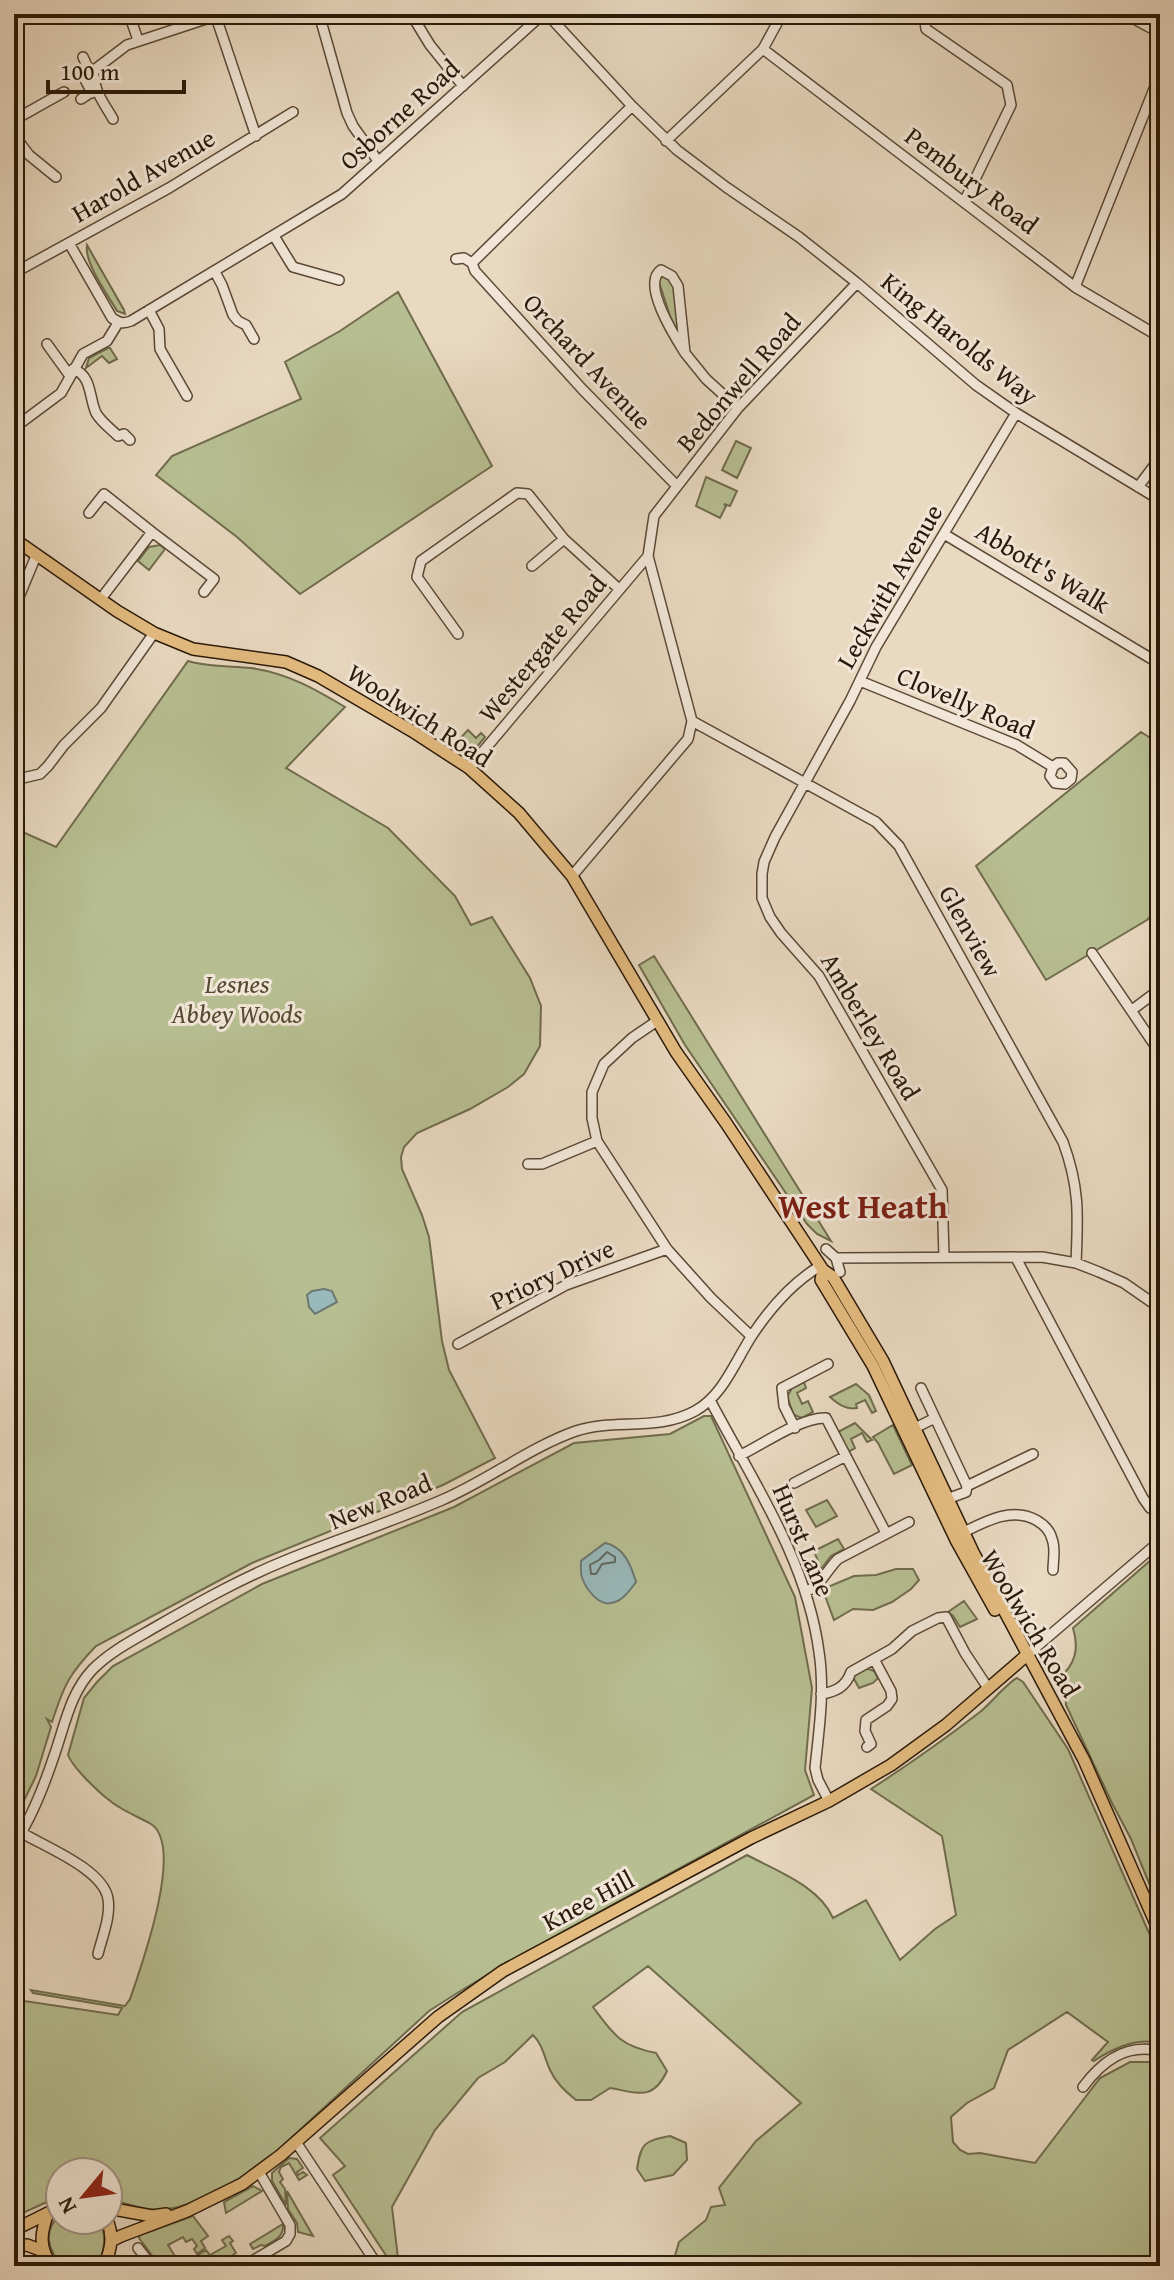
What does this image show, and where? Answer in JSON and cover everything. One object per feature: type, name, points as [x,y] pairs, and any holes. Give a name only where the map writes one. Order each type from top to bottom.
[{"type":"main road","name":"Woolwich Road","points":[[14,539],[100,600],[154,633],[193,649],[286,662],[318,676],[412,731],[469,768],[519,813],[572,876],[676,1052],[822,1268],[833,1277],[875,1347],[1025,1657],[1050,1705],[1061,1717],[1093,1780],[1160,1933]]},
{"type":"main road","name":"Woolwich Road","points":[[822,1268],[821,1280],[873,1366],[951,1530],[1025,1657]]},
{"type":"main road","name":"Knee Hill","points":[[111,2241],[223,2195],[259,2172],[438,2017],[503,1971],[751,1838],[829,1801],[891,1765],[946,1725],[1025,1657]]},
{"type":"main road","name":"Knee Hill","points":[[124,2211],[152,2216],[187,2211]]},
{"type":"main road","points":[[14,2230],[44,2215]]},
{"type":"main road","points":[[44,2227],[43,2251],[52,2266]]},
{"type":"main road","points":[[104,2266],[111,2249],[110,2236]]},
{"type":"main road","points":[[14,2246],[27,2245],[43,2251]]},
{"type":"street","points":[[129,14],[138,40]]},
{"type":"street","points":[[319,14],[347,113],[378,161]]},
{"type":"street","points":[[411,14],[430,45],[463,86]]},
{"type":"street","points":[[545,14],[666,141],[857,283]]},
{"type":"street","name":"Osborne Road","points":[[118,323],[131,321],[342,194],[545,14]]},
{"type":"street","points":[[666,141],[763,49],[782,14]]},
{"type":"street","points":[[924,14],[926,29],[1007,85],[1011,105],[964,202]]},
{"type":"street","points":[[1125,14],[1160,33]]},
{"type":"street","points":[[94,91],[94,70],[115,52],[138,40],[215,15],[256,136]]},
{"type":"street","name":"Pembury Road","points":[[763,49],[1075,287],[1160,337]]},
{"type":"street","points":[[83,57],[89,70],[82,74],[113,119]]},
{"type":"street","points":[[1075,287],[1160,74]]},
{"type":"street","points":[[81,99],[94,91]]},
{"type":"street","points":[[14,120],[64,92]]},
{"type":"street","points":[[456,259],[464,258],[472,263],[632,106]]},
{"type":"street","name":"Harold Avenue","points":[[14,273],[293,112]]},
{"type":"street","points":[[14,135],[29,155],[56,177]]},
{"type":"street","points":[[274,236],[293,267],[339,280]]},
{"type":"street","points":[[14,428],[61,393],[83,354],[107,341],[118,323],[112,318],[69,243]]},
{"type":"street","name":"Orchard Avenue","points":[[472,263],[475,271],[583,390],[677,486]]},
{"type":"street","points":[[685,353],[678,286],[672,276],[661,270],[654,281],[672,333],[685,353],[706,379],[738,408]]},
{"type":"street","points":[[215,272],[233,315],[246,325],[254,339]]},
{"type":"street","name":"Bedonwell Road","points":[[692,721],[648,556],[654,516],[738,408],[857,283]]},
{"type":"street","name":"King Harolds Way","points":[[857,283],[976,385],[1016,413],[1160,500]]},
{"type":"street","points":[[149,310],[159,329],[160,349],[187,396]]},
{"type":"street","points":[[47,344],[72,373]]},
{"type":"street","points":[[72,373],[80,371],[86,378],[99,417],[118,436],[124,434],[130,440]]},
{"type":"street","name":"Leckwith Avenue","points":[[805,783],[882,636],[1016,413]]},
{"type":"street","points":[[1138,487],[1160,458]]},
{"type":"street","points":[[458,634],[417,577],[421,561],[517,493],[528,494],[564,539],[619,589]]},
{"type":"street","points":[[89,513],[104,494],[216,576],[204,592]]},
{"type":"street","points":[[100,600],[152,532]]},
{"type":"street","name":"Abbott's Walk","points":[[944,534],[1160,664]]},
{"type":"street","points":[[532,566],[564,539]]},
{"type":"street","points":[[14,609],[36,556]]},
{"type":"street","name":"Westergate Road","points":[[469,768],[648,556]]},
{"type":"street","points":[[14,780],[40,774],[48,766],[101,708],[154,633]]},
{"type":"street","name":"Clovelly Road","points":[[860,681],[1017,745],[1053,767]]},
{"type":"street","points":[[572,876],[688,739],[692,721]]},
{"type":"street","name":"Glenview","points":[[692,721],[876,822],[899,846],[1063,1142],[1077,1192],[1076,1263]]},
{"type":"street","name":"Amberley Road","points":[[805,783],[764,862],[762,898],[774,925],[819,976],[942,1190],[944,1257]]},
{"type":"street","points":[[1092,953],[1160,1053]]},
{"type":"street","points":[[1132,1010],[1160,989]]},
{"type":"street","points":[[657,1021],[632,1038],[604,1064],[592,1092],[592,1118],[597,1141],[667,1249],[751,1336]]},
{"type":"street","points":[[528,1164],[542,1164],[597,1141]]},
{"type":"street","name":"Priory Drive","points":[[458,1344],[566,1285],[667,1249]]},
{"type":"street","points":[[826,1249],[836,1258],[840,1272]]},
{"type":"street","points":[[836,1258],[1042,1257],[1076,1263],[1124,1283],[1160,1308]]},
{"type":"street","points":[[1016,1258],[1155,1508]]},
{"type":"street","name":"New Road","points":[[14,1844],[41,1794],[71,1701],[94,1669],[115,1652],[248,1578],[288,1559],[444,1499],[567,1435],[599,1426],[635,1426],[666,1421],[694,1411],[720,1389],[751,1336],[778,1301],[801,1280],[822,1268]]},
{"type":"street","points":[[795,1428],[784,1406],[782,1388],[828,1364]]},
{"type":"street","points":[[921,1388],[964,1482],[966,1492],[947,1499]]},
{"type":"street","name":"Hurst Lane","points":[[710,1400],[739,1456],[751,1472],[806,1592],[819,1652],[821,1694],[815,1768],[829,1801]]},
{"type":"street","points":[[739,1456],[817,1418],[826,1418],[886,1533]]},
{"type":"street","points":[[915,1428],[935,1418]]},
{"type":"street","points":[[964,1482],[1033,1454]]},
{"type":"street","points":[[794,1483],[846,1456]]},
{"type":"street","points":[[964,1532],[1002,1516],[1038,1521],[1050,1533],[1054,1547],[1053,1570]]},
{"type":"street","points":[[806,1592],[815,1588],[838,1559],[909,1522]]},
{"type":"street","points":[[1025,1657],[1160,1541]]},
{"type":"street","points":[[821,1694],[842,1686],[851,1672],[892,1649],[912,1631],[946,1617],[988,1688]]},
{"type":"street","points":[[867,1747],[871,1744],[865,1731],[866,1720],[892,1699],[874,1659]]},
{"type":"street","points":[[22,1833],[91,1873],[102,1883],[108,1897],[108,1913],[98,1954]]},
{"type":"street","points":[[1083,2087],[1097,2068],[1120,2053],[1151,2049],[1160,2051]]},
{"type":"street","points":[[296,2142],[378,2266]]},
{"type":"street","points":[[244,2266],[286,2241],[290,2234],[290,2225],[259,2172]]},
{"type":"street","points":[[138,2248],[152,2266]]},
{"type":"green space","points":[[87,245],[125,314],[117,311],[98,279],[89,261]]},
{"type":"green space","points":[[665,276],[674,286],[680,337],[659,282]]},
{"type":"green space","points":[[398,292],[492,466],[300,594],[237,537],[156,475],[172,456],[301,399],[285,362],[340,331]]},
{"type":"green space","points":[[108,348],[117,359],[109,363],[102,356],[86,368],[89,358]]},
{"type":"green space","points":[[736,441],[751,448],[737,478],[722,470]]},
{"type":"green space","points":[[706,477],[737,491],[730,506],[724,504],[726,506],[720,518],[696,506]]},
{"type":"green space","points":[[160,545],[165,549],[149,570],[138,561],[149,547]]},
{"type":"green space","name":"Lesnes Abbey Woods","points":[[188,661],[277,674],[312,688],[345,707],[286,768],[388,828],[455,896],[471,925],[492,917],[530,978],[541,1006],[540,1046],[524,1074],[470,1109],[417,1133],[404,1147],[401,1157],[402,1169],[429,1237],[442,1341],[449,1370],[495,1458],[443,1485],[252,1563],[96,1646],[68,1681],[52,1722],[47,1719],[51,1727],[36,1776],[14,1821],[14,1675],[21,1682],[14,1673],[14,828],[56,847]]},
{"type":"green space","points":[[468,730],[476,738],[481,733],[485,737],[471,754],[455,744]]},
{"type":"green space","points":[[1141,732],[1160,744],[1160,906],[1147,920],[1046,980],[976,866]]},
{"type":"green space","points":[[654,956],[831,1241],[807,1224],[685,1045],[639,965]]},
{"type":"green space","points":[[804,1382],[806,1388],[797,1393],[802,1404],[808,1401],[813,1412],[802,1418],[794,1415],[787,1397],[792,1388]]},
{"type":"green space","points":[[856,1384],[869,1395],[876,1411],[872,1413],[865,1400],[856,1404],[857,1408],[849,1408],[830,1397]]},
{"type":"green space","points":[[704,1416],[711,1416],[795,1597],[812,1688],[805,1770],[814,1795],[520,1955],[429,2011],[278,2150],[222,2189],[190,2203],[151,2210],[124,2203],[124,2156],[44,2156],[44,2203],[14,2217],[14,2012],[18,2000],[118,2015],[122,2008],[33,1993],[31,1990],[125,2006],[150,1935],[162,1881],[164,1856],[160,1837],[151,1824],[104,1796],[78,1771],[68,1755],[84,1698],[113,1666],[262,1584],[454,1507],[574,1443],[670,1434]],"holes":[[[605,1543],[625,1558],[636,1582],[618,1601],[590,1590],[584,1579],[581,1561]]]},
{"type":"green space","points":[[855,1423],[872,1440],[867,1442],[862,1433],[851,1439],[855,1448],[848,1452],[838,1432]]},
{"type":"green space","points":[[893,1425],[912,1465],[894,1474],[873,1437]]},
{"type":"green space","points":[[827,1500],[837,1516],[816,1527],[806,1510]]},
{"type":"green space","points":[[838,1539],[844,1549],[831,1556],[821,1569],[814,1551]]},
{"type":"green space","points":[[1160,1552],[1160,1910],[1131,1839],[1066,1705],[1065,1690],[1059,1678],[1075,1655],[1073,1628]]},
{"type":"green space","points":[[896,1569],[913,1569],[919,1580],[892,1602],[873,1610],[853,1609],[834,1620],[824,1593],[830,1586],[854,1576],[876,1575]]},
{"type":"green space","points":[[964,1601],[977,1619],[960,1627],[948,1612]]},
{"type":"green space","points":[[866,1668],[874,1671],[878,1678],[859,1688],[853,1677]]},
{"type":"green space","points":[[1017,1678],[1023,1682],[1068,1749],[1160,1958],[1160,2043],[1142,2041],[1125,2045],[1094,2061],[1108,2042],[1067,2012],[1008,2050],[994,2088],[967,2103],[951,2117],[953,2142],[968,2154],[980,2153],[1035,2163],[1100,2078],[1130,2062],[1160,2062],[1160,2266],[672,2266],[679,2242],[706,2220],[711,2207],[725,2205],[719,2188],[756,2141],[801,2103],[648,1966],[593,2007],[619,2038],[634,2047],[656,2053],[667,2071],[662,2081],[644,2093],[610,2088],[591,2100],[576,2100],[555,2079],[533,2035],[505,2062],[478,2078],[435,2130],[392,2207],[401,2266],[393,2266],[333,2175],[345,2166],[320,2138],[462,2012],[747,1855],[808,1888],[827,1907],[833,1918],[866,1900],[900,1960],[956,1915],[942,1836],[871,1789],[967,1722]]},
{"type":"green space","points":[[670,2136],[686,2143],[687,2160],[673,2175],[645,2181],[637,2169],[642,2148],[649,2142]]},
{"type":"green space","points":[[289,2158],[297,2159],[303,2168],[297,2172],[298,2175],[303,2172],[307,2175],[299,2180],[289,2163],[281,2167],[279,2172],[283,2179],[280,2182],[285,2189],[286,2205],[272,2181],[272,2173]]},
{"type":"green space","points":[[253,2186],[262,2191],[226,2213],[224,2202]]},
{"type":"green space","points":[[287,2191],[313,2236],[298,2232],[297,2223],[288,2209]]},
{"type":"green space","points":[[193,2216],[208,2236],[201,2241],[205,2248],[197,2254],[194,2249],[197,2246],[192,2239],[186,2242],[183,2237],[168,2245],[181,2266],[160,2266],[139,2238],[140,2235]]},
{"type":"green space","points":[[283,2224],[278,2238],[253,2249],[250,2244]]},
{"type":"green space","points":[[49,2236],[104,2236],[104,2241],[99,2262],[94,2256],[77,2266],[63,2266]]},
{"type":"green space","points":[[229,2236],[236,2253],[215,2266],[208,2266],[204,2258],[201,2260],[198,2255],[206,2250],[210,2255],[226,2246],[222,2240]]},
{"type":"water","points":[[324,1289],[332,1291],[337,1302],[315,1314],[309,1307],[307,1295]]},
{"type":"water","points":[[605,1543],[622,1553],[636,1582],[622,1598],[607,1603],[590,1592],[581,1570],[581,1561]]},
{"type":"district","name":"West Heath","points":[[863,1205]]}]
